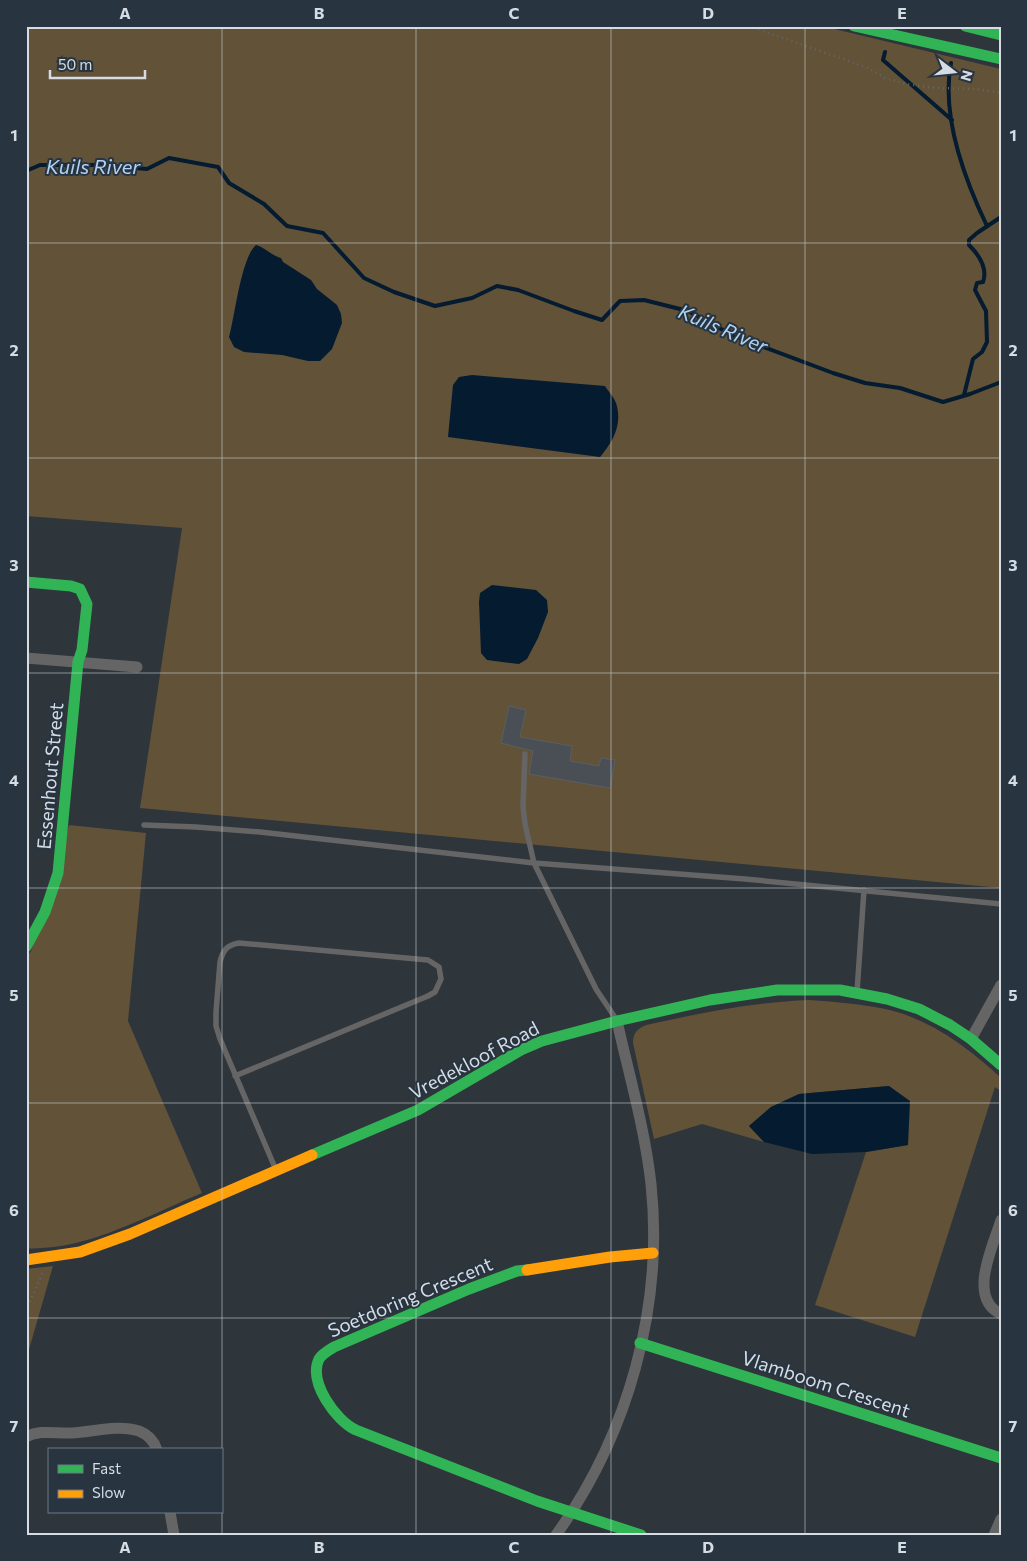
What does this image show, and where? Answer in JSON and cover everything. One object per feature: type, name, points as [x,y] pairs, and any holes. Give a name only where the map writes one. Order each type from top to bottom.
[{"type":"street","points":[[854,26],[904,32],[1001,59]]},
{"type":"street","points":[[965,26],[1001,35]]},
{"type":"street","name":"Essenhout Street","points":[[26,582],[71,586],[80,589],[86,604],[82,650],[78,662],[58,873],[45,912],[26,946]]},
{"type":"street","points":[[26,658],[137,667]]},
{"type":"street","points":[[971,1039],[1001,984]]},
{"type":"street","name":"Vredekloof Road","points":[[26,1260],[80,1252],[114,1241],[277,1172],[418,1110],[522,1050],[542,1041],[617,1021],[710,1000],[777,990],[822,989],[857,993],[898,1002],[919,1009],[944,1022],[971,1039],[1001,1065]]},
{"type":"street","points":[[556,1535],[588,1486],[615,1430],[628,1391],[650,1291],[653,1253],[653,1213],[647,1155],[617,1021]]},
{"type":"street","points":[[1001,1220],[986,1266],[983,1282],[988,1303],[992,1309],[1001,1314]]},
{"type":"street","name":"Soetdoring Crescent","points":[[571,1513],[344,1424],[330,1407],[320,1385],[317,1375],[318,1361],[334,1347],[469,1289],[517,1271],[610,1257],[653,1253]]},
{"type":"street","name":"Vlamboom Crescent","points":[[640,1343],[1001,1458]]},
{"type":"street","points":[[26,1437],[31,1434],[45,1432],[71,1433],[120,1428],[141,1431],[148,1436],[156,1448]]},
{"type":"street","points":[[571,1513],[640,1535]]},
{"type":"street","points":[[170,1514],[174,1535]]},
{"type":"street","points":[[994,1535],[1001,1518]]},
{"type":"lane","points":[[525,754],[523,806],[534,864],[596,989],[617,1021]]},
{"type":"lane","points":[[144,825],[196,826],[534,864],[745,879],[1001,904]]},
{"type":"lane","points":[[857,993],[864,890]]},
{"type":"lane","points":[[235,1076],[428,996],[435,992],[441,980],[438,967],[428,960],[239,943],[227,947],[220,962],[216,1026],[235,1076],[277,1172]]},
{"type":"path","points":[[749,26],[868,68],[885,78],[895,81],[936,88],[977,89],[1001,92]]},
{"type":"path","points":[[26,1311],[49,1257]]},
{"type":"shaded area","points":[[26,26],[822,26],[1001,69],[1001,888],[140,808],[182,528],[26,516]]},
{"type":"shaded area","points":[[69,825],[146,833],[128,1021],[202,1193],[124,1227],[92,1238],[64,1245],[26,1249],[26,957],[31,951]]},
{"type":"shaded area","points":[[809,1000],[870,1006],[890,1010],[921,1021],[936,1028],[963,1046],[1001,1078],[1001,1091],[995,1087],[915,1337],[815,1305],[866,1152],[908,1145],[889,1086],[799,1094],[771,1107],[749,1126],[764,1142],[702,1124],[654,1139],[633,1043],[638,1030],[646,1025],[687,1016],[768,1003]]},
{"type":"shaded area","points":[[53,1266],[26,1360],[26,1269]]},
{"type":"water","points":[[256,245],[281,258],[283,262],[311,280],[317,289],[337,305],[342,323],[332,349],[320,361],[244,352],[234,347],[229,337],[242,274],[246,262]]},
{"type":"water","points":[[472,375],[605,386],[615,401],[618,411],[616,432],[600,457],[448,437],[453,385],[459,377]]},
{"type":"water","points":[[492,585],[536,590],[547,600],[548,612],[538,638],[527,659],[519,664],[487,660],[481,653],[480,593]]},
{"type":"water","points":[[889,1086],[910,1101],[908,1145],[866,1152],[812,1154],[764,1142],[749,1126],[771,1107],[799,1094]]},
{"type":"building","points":[[509,706],[526,710],[520,737],[572,746],[570,761],[599,766],[601,758],[615,760],[610,788],[529,774],[533,751],[501,743]]},
{"type":"waterway","points":[[885,52],[883,60],[952,120]]},
{"type":"waterway","points":[[951,63],[949,104],[952,125],[970,188],[987,226]]},
{"type":"waterway","name":"Kuils River","points":[[26,171],[40,165],[100,165],[147,169],[169,158],[218,167],[229,183],[264,204],[287,226],[323,233],[364,278],[394,292],[435,306],[472,298],[497,286],[518,290],[602,320],[620,301],[644,300],[688,311],[734,336],[833,373],[865,383],[900,388],[943,402],[1001,382]]},
{"type":"waterway","points":[[964,395],[973,359],[982,352],[987,342],[986,311],[975,290],[977,283],[983,282],[984,272],[979,257],[969,245],[969,240],[1001,217]]},
{"type":"traffic: fast","points":[[854,26],[1001,59]]},
{"type":"traffic: fast","points":[[965,26],[1001,35]]},
{"type":"traffic: fast","points":[[26,582],[71,586],[80,589],[87,604],[82,650],[78,662],[58,873],[45,912],[26,947]]},
{"type":"traffic: fast","points":[[312,1155],[418,1110],[521,1050],[542,1041],[617,1021],[710,1000],[777,990],[840,990],[887,999],[919,1009],[950,1025],[971,1039],[1001,1065]]},
{"type":"traffic: fast","points":[[527,1270],[517,1271],[469,1289],[334,1347],[319,1359],[317,1379],[321,1389],[333,1410],[356,1430],[537,1501],[641,1535]]},
{"type":"traffic: fast","points":[[640,1343],[1001,1458]]},
{"type":"traffic: slow","points":[[26,1260],[80,1252],[130,1234],[312,1155]]},
{"type":"traffic: slow","points":[[527,1270],[610,1257],[653,1253]]}]
